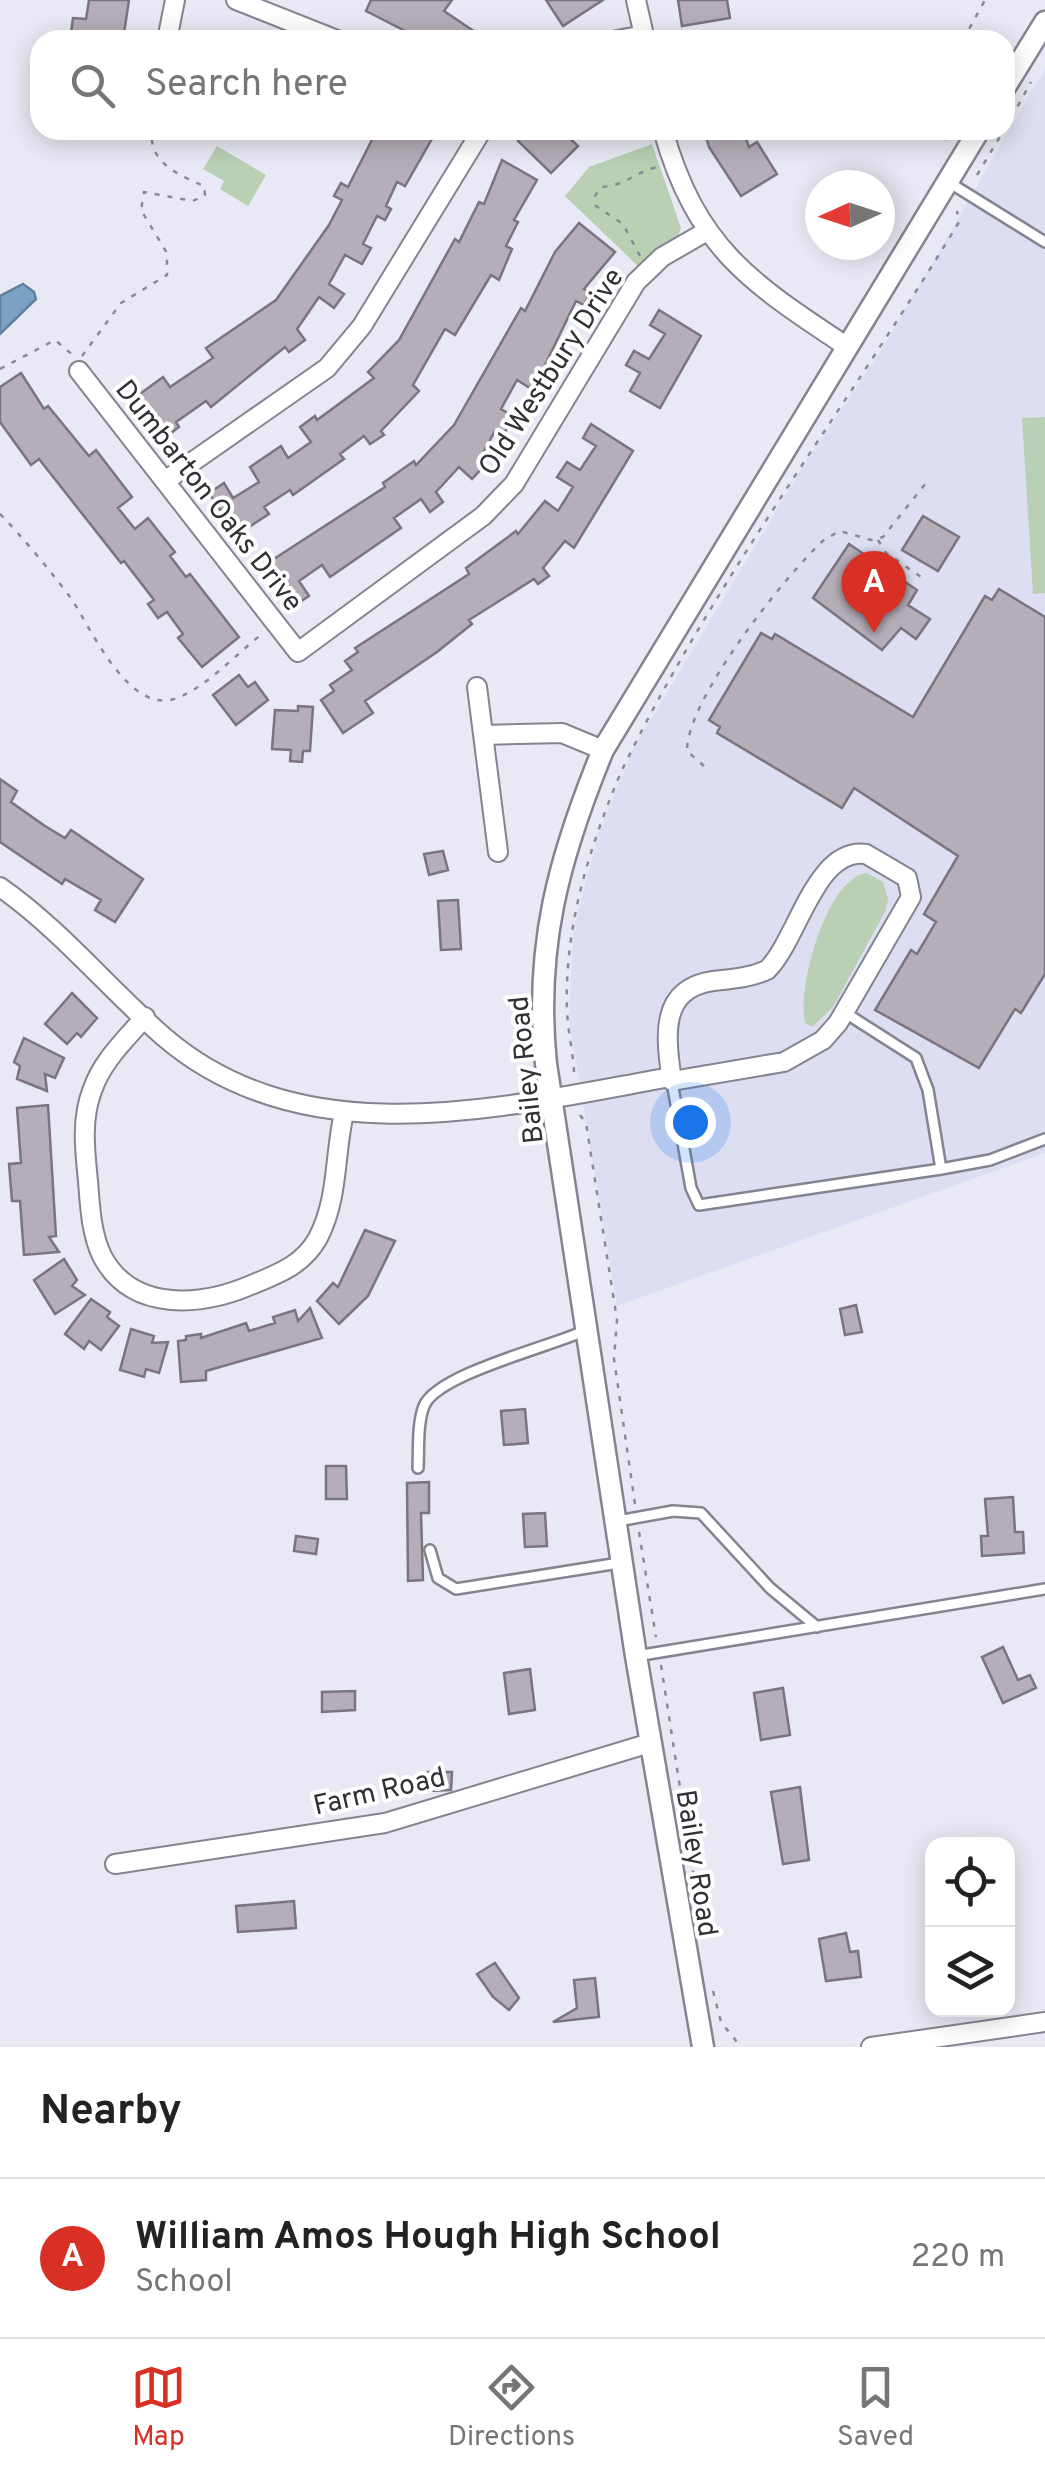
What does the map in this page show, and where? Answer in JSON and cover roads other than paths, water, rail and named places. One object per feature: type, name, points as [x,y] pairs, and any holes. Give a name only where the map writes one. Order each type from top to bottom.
[{"type":"street","points":[[169,30],[175,0]]},
{"type":"street","points":[[236,0],[312,30]]},
{"type":"street","points":[[636,0],[642,30]]},
{"type":"street","points":[[1015,71],[1045,22]]},
{"type":"street","points":[[165,481],[327,368],[362,326],[476,140]]},
{"type":"street","points":[[666,140],[684,193],[729,261],[761,289],[846,346]]},
{"type":"street","name":"Bailey Road","points":[[703,2047],[622,1562],[626,1520],[586,1330],[552,1096],[540,1006],[548,914],[572,825],[603,750],[973,140]]},
{"type":"street","name":"Old Westbury Drive","points":[[298,652],[483,516],[514,484],[611,318],[651,268],[707,231]]},
{"type":"street","name":"Dumbarton Oaks Drive","points":[[79,371],[298,652]]},
{"type":"street","points":[[477,687],[498,852]]},
{"type":"street","points":[[483,735],[562,732],[603,750]]},
{"type":"street","points":[[0,887],[165,1038],[230,1077],[307,1106],[395,1116],[672,1079],[795,1057],[823,1040],[844,1012],[911,897],[907,878],[858,852],[836,860],[767,970],[693,985],[678,997],[666,1028],[672,1079]]},
{"type":"street","points":[[144,1017],[102,1067],[91,1091],[84,1118],[86,1158],[93,1229],[103,1258],[123,1280],[159,1300],[196,1302],[296,1266],[317,1240],[336,1196],[344,1112]]},
{"type":"street","name":"Farm Road","points":[[114,1864],[384,1823],[650,1744]]},
{"type":"street","points":[[871,2047],[1045,2022]]},
{"type":"lane","points":[[947,182],[1045,242]]},
{"type":"lane","points":[[844,1012],[916,1058],[928,1090],[942,1169]]},
{"type":"lane","points":[[672,1079],[695,1202],[706,1206],[990,1160],[1045,1139]]},
{"type":"lane","points":[[418,1468],[424,1407],[433,1393],[513,1355],[586,1330]]},
{"type":"lane","points":[[626,1520],[673,1511],[701,1513],[770,1588],[817,1628]]},
{"type":"lane","points":[[430,1550],[438,1578],[456,1589],[622,1562]]},
{"type":"lane","points":[[636,1656],[1045,1589]]},
{"type":"water","points":[[23,284],[34,292],[36,299],[0,334],[0,296]]},
{"type":"place","name":"William Amos Hough High School","points":[[874,633]]}]
